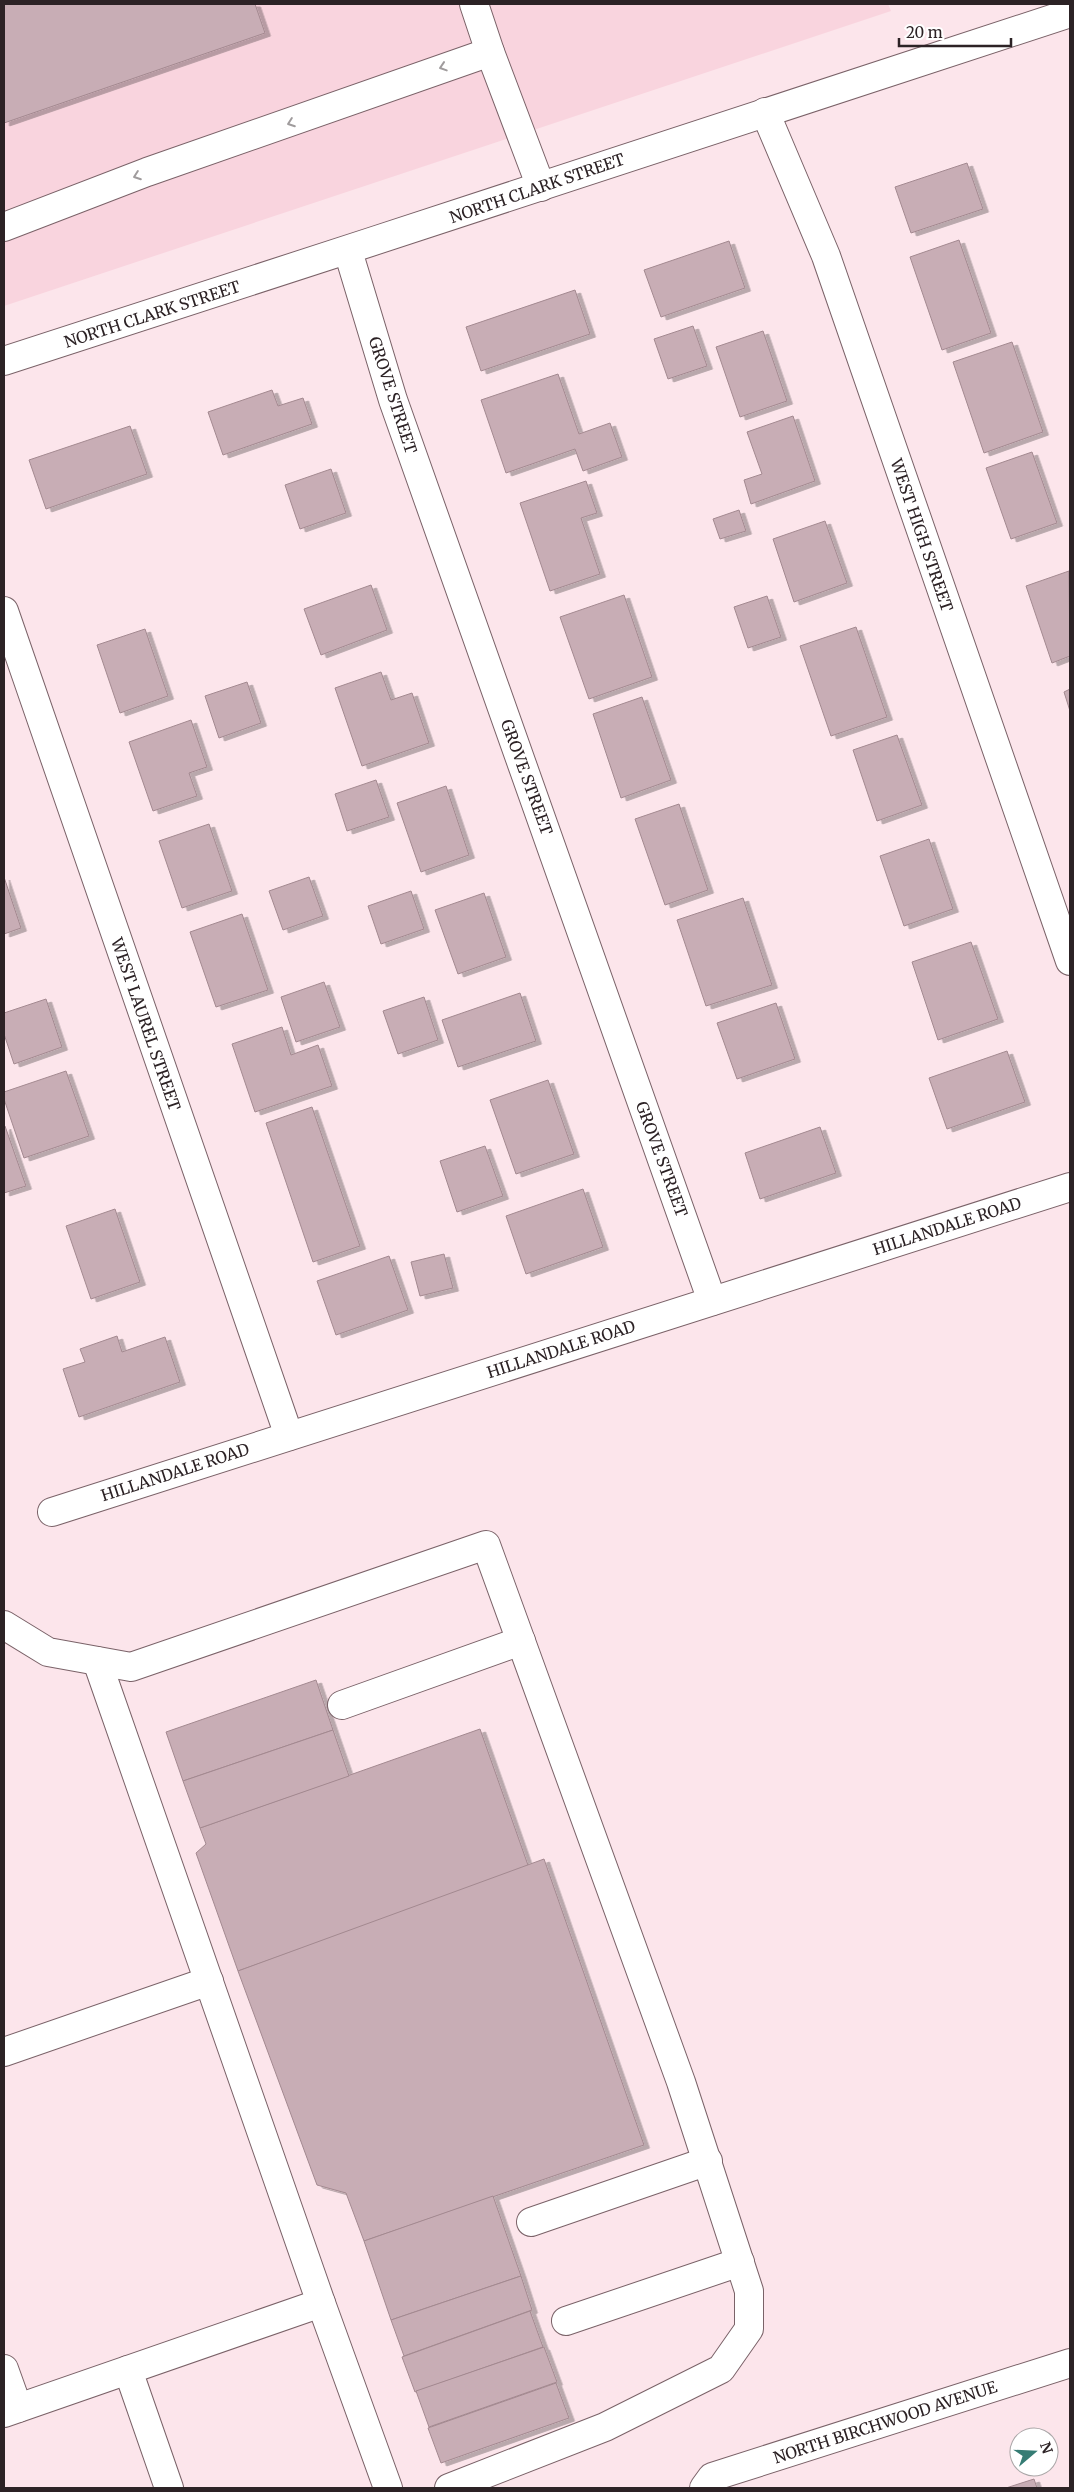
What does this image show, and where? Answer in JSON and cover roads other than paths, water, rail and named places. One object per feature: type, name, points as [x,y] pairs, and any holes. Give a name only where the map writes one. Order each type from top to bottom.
[{"type":"street","points":[[474,4],[541,187]]},
{"type":"street","name":"NORTH CLARK STREET","points":[[4,361],[348,251],[1070,13]]},
{"type":"street","points":[[4,227],[147,172],[490,52]]},
{"type":"street","name":"WEST HIGH STREET","points":[[765,112],[826,256],[1070,961]]},
{"type":"street","name":"GROVE STREET","points":[[348,251],[396,409],[712,1301]]},
{"type":"street","name":"WEST LAUREL STREET","points":[[4,611],[289,1436]]},
{"type":"street","name":"HILLANDALE ROAD","points":[[52,1512],[1070,1187]]},
{"type":"street","points":[[4,1625],[48,1652],[131,1667],[486,1546],[708,2161],[749,2291],[749,2329],[721,2369],[605,2428],[449,2488]]},
{"type":"street","points":[[342,1706],[521,1641]]},
{"type":"street","points":[[97,1661],[388,2488]]},
{"type":"street","points":[[4,2052],[209,1980]]},
{"type":"street","points":[[531,2222],[708,2161]]},
{"type":"street","points":[[566,2321],[740,2262]]},
{"type":"street","points":[[4,2369],[11,2411],[322,2303]]},
{"type":"street","name":"NORTH BIRCHWOOD AVENUE","points":[[704,2488],[712,2477],[1070,2363]]},
{"type":"street","points":[[128,2370],[170,2488]]}]
